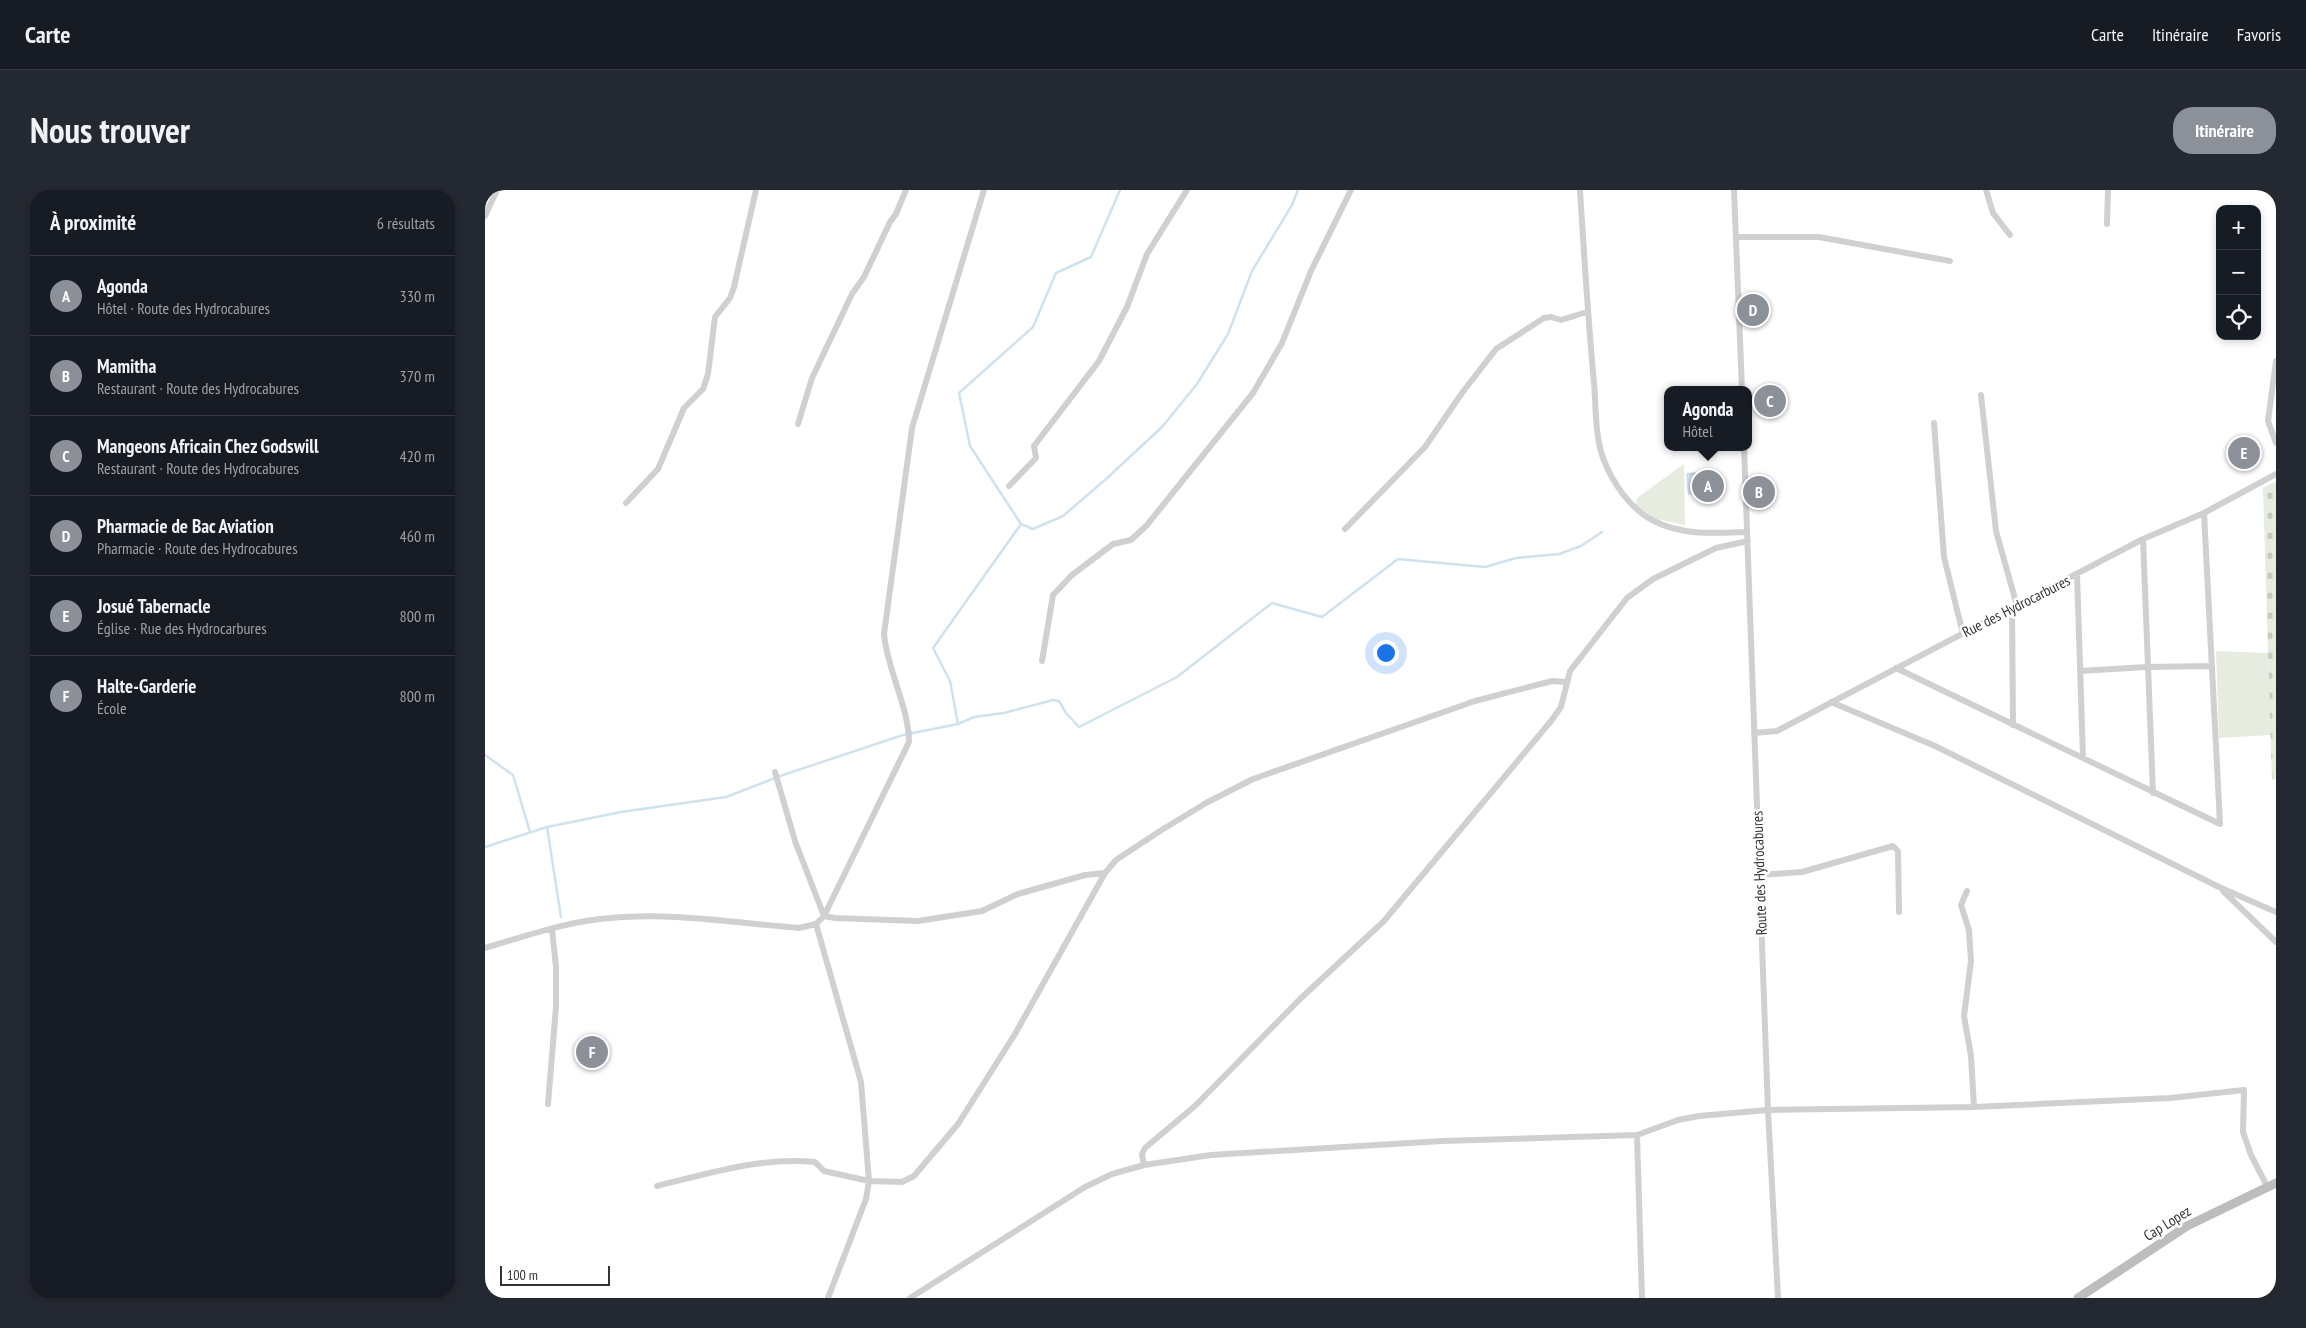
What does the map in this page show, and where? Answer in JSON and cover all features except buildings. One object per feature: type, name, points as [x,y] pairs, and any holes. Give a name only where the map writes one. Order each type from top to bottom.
[{"type":"street","points":[[485,216],[497,190]]},
{"type":"street","points":[[626,503],[658,469],[684,408],[703,389],[708,374],[715,317],[730,298],[734,287],[756,190]]},
{"type":"street","points":[[798,424],[812,378],[852,294],[864,277],[906,190]]},
{"type":"street","points":[[485,948],[551,929],[609,918],[645,916],[799,928],[816,924],[824,916],[905,754],[909,736],[885,648],[884,634],[912,428],[984,190]]},
{"type":"street","points":[[1009,486],[1036,458],[1034,446],[1099,361],[1127,307],[1147,254],[1187,190]]},
{"type":"street","points":[[1042,661],[1053,595],[1072,575],[1113,544],[1131,540],[1147,525],[1253,393],[1282,343],[1311,271],[1351,190]]},
{"type":"street","points":[[1580,190],[1587,312],[1602,456],[1613,480],[1633,505],[1654,521],[1697,533],[1747,532]]},
{"type":"street","points":[[1734,190],[1742,386]]},
{"type":"street","points":[[1986,190],[1993,212],[2010,234]]},
{"type":"street","points":[[2107,224],[2108,190]]},
{"type":"street","points":[[1737,237],[1819,238],[1951,261]]},
{"type":"street","points":[[1345,529],[1425,447],[1462,393],[1497,349],[1544,318],[1551,317],[1561,320],[1587,312]]},
{"type":"street","points":[[2276,362],[2268,421],[2276,443]]},
{"type":"street","points":[[1981,395],[1996,531],[2014,607],[2013,725]]},
{"type":"street","points":[[1934,423],[1943,557],[1963,634]]},
{"type":"street","name":"Route des Hydrocabures","points":[[1744,451],[1748,541],[1747,580],[1768,1110],[1778,1298]]},
{"type":"street","name":"Rue des Hydrocarbures","points":[[1754,733],[1777,731],[2143,540],[2205,513],[2276,474]]},
{"type":"street","points":[[1896,668],[2220,824],[2205,513]]},
{"type":"street","points":[[2143,540],[2146,666],[2153,793]]},
{"type":"street","points":[[1144,1165],[1142,1154],[1145,1148],[1196,1105],[1300,999],[1385,921],[1551,721],[1561,707],[1566,682],[1571,671],[1627,598],[1640,587],[1716,548],[1748,541]]},
{"type":"street","points":[[2077,574],[2083,758]]},
{"type":"street","points":[[2080,671],[2146,666],[2212,666]]},
{"type":"street","points":[[657,1186],[735,1165],[802,1161],[815,1162],[824,1171],[869,1181],[902,1182],[914,1176],[958,1124],[1015,1034],[1105,873],[1117,860],[1205,803],[1253,779],[1475,701],[1552,681],[1566,682]]},
{"type":"street","points":[[1831,702],[1935,746],[2219,887],[2276,912]]},
{"type":"street","points":[[777,776],[795,841],[824,916]]},
{"type":"street","points":[[1759,875],[1802,872],[1893,846],[1899,851],[1899,912]]},
{"type":"street","points":[[824,916],[918,921],[982,911],[1018,894],[1085,875],[1105,873]]},
{"type":"street","points":[[2219,887],[2276,942]]},
{"type":"street","points":[[1967,891],[1961,905],[1969,930],[1971,961],[1963,1016],[1971,1056],[1974,1107]]},
{"type":"street","points":[[816,924],[861,1082],[869,1181],[866,1199],[828,1298]]},
{"type":"street","points":[[547,1104],[556,1007],[556,967],[551,929]]},
{"type":"street","points":[[909,1298],[1085,1187],[1112,1174],[1144,1165],[1230,1153],[1442,1141],[1637,1135],[1678,1120],[1699,1116],[1768,1110],[1974,1107],[2170,1098],[2243,1090],[2243,1132],[2251,1155],[2267,1186]]},
{"type":"street","points":[[1637,1135],[1642,1298]]},
{"type":"street","name":"Cap Lopez","points":[[2079,1298],[2187,1226],[2276,1183]]},
{"type":"green space","points":[[1684,464],[1685,525],[1656,519],[1636,505],[1637,498]]},
{"type":"green space","points":[[2276,481],[2276,779],[2272,780],[2263,488]]},
{"type":"green space","points":[[2216,651],[2268,653],[2271,735],[2219,738]]},
{"type":"water","points":[[1696,472],[1698,494],[1688,495],[1686,473]]},
{"type":"waterway","points":[[1120,190],[1091,257],[1056,273],[1033,327],[959,393],[970,446],[1021,524],[1033,529],[1063,516],[1106,479],[1162,427],[1197,384],[1228,334],[1252,271],[1292,205],[1298,190]]},
{"type":"waterway","points":[[485,847],[547,827],[621,812],[726,797],[783,775],[903,735],[958,724],[950,681],[933,648],[1021,524]]},
{"type":"waterway","points":[[958,724],[974,717],[1004,713],[1053,700],[1059,701],[1066,713],[1079,727],[1177,677],[1272,603],[1322,617],[1398,559],[1485,567],[1516,558],[1559,554],[1581,546],[1602,532]]},
{"type":"waterway","points":[[485,755],[513,775],[530,832]]},
{"type":"waterway","points":[[547,827],[561,917]]},
{"type":"place","name":"Pharmacie de Bac Aviation","points":[[1753,310]]},
{"type":"place","name":"Mangeons Africain Chez Godswill","points":[[1770,401]]},
{"type":"place","name":"Josué Tabernacle","points":[[2244,453]]},
{"type":"place","name":"Agonda","points":[[1708,486]]},
{"type":"place","name":"Mamitha","points":[[1759,492]]},
{"type":"place","name":"Halte-Garderie","points":[[592,1052]]}]
